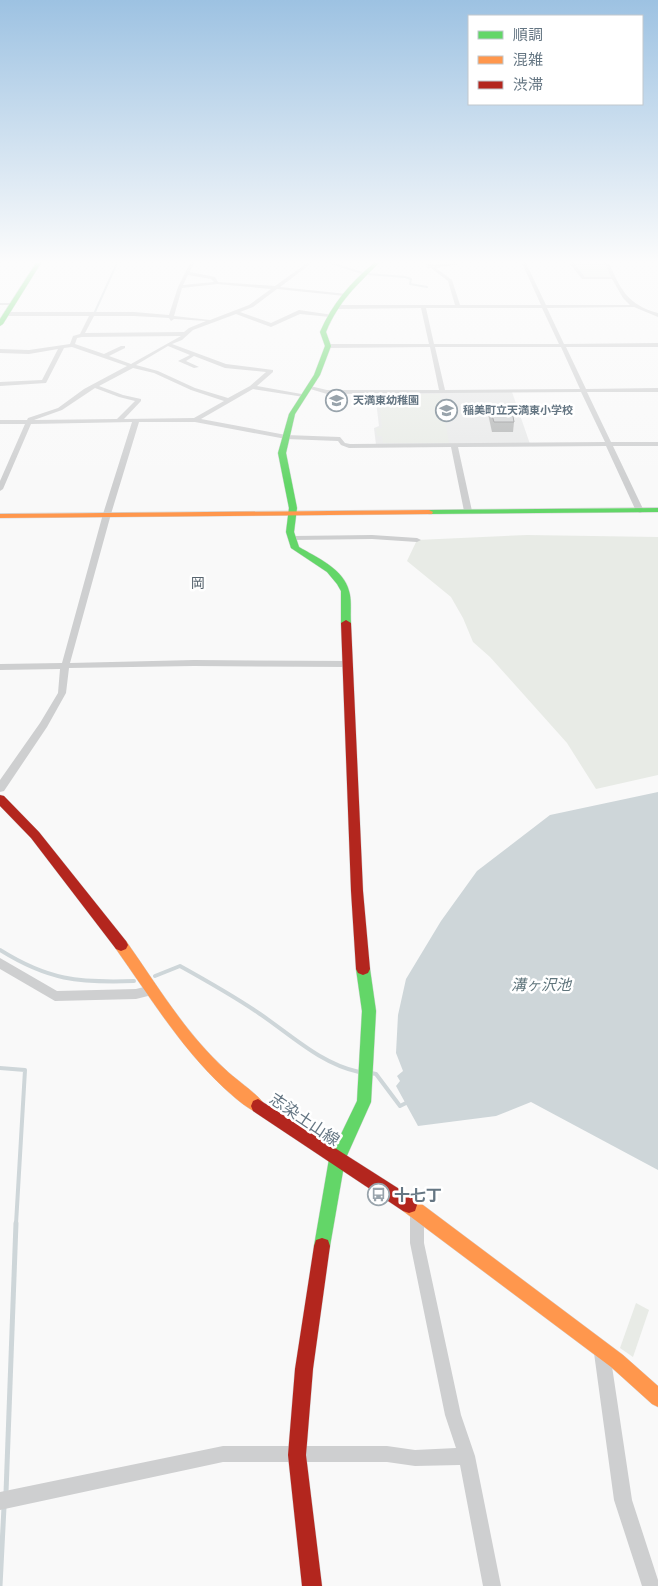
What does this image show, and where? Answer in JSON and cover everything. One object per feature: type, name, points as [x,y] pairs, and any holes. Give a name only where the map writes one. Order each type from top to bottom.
[{"type":"street","points":[[72,345],[75,337]]},
{"type":"street","points":[[0,489],[30,419],[60,409],[95,386],[180,337]]},
{"type":"street","points":[[312,1586],[297,1455],[304,1369],[322,1236],[336,1159],[364,1102],[369,1011],[364,986],[358,891],[345,591],[339,577],[295,548],[290,532],[293,512],[290,489],[282,453],[292,414],[307,391],[328,346],[325,337]]},
{"type":"street","points":[[430,337],[442,392]]},
{"type":"street","points":[[559,337],[640,511]]},
{"type":"street","points":[[0,351],[29,352],[72,345],[156,372],[193,389],[228,400]]},
{"type":"street","points":[[169,345],[225,366],[271,371],[252,387],[195,420]]},
{"type":"street","points":[[328,346],[658,345]]},
{"type":"street","points":[[0,384],[44,382],[62,347]]},
{"type":"street","points":[[105,356],[123,348]]},
{"type":"street","points":[[193,355],[181,361],[196,367]]},
{"type":"street","points":[[95,386],[120,396],[139,400],[118,421]]},
{"type":"street","points":[[252,387],[327,392],[658,390]]},
{"type":"street","points":[[0,422],[195,420],[286,437],[340,439],[343,444],[349,446],[658,444]]},
{"type":"street","points":[[0,788],[62,693],[66,666],[107,514],[136,421]]},
{"type":"street","points":[[454,445],[468,512]]},
{"type":"street","points":[[0,516],[658,510]]},
{"type":"street","points":[[292,538],[372,537],[417,540]]},
{"type":"street","points":[[0,667],[194,663],[349,664]]},
{"type":"street","name":"志染土山線","points":[[0,799],[35,836],[88,901],[208,1064],[240,1094],[336,1159],[417,1210],[602,1349],[658,1398]]},
{"type":"street","points":[[0,963],[55,996],[136,994],[152,990]]},
{"type":"street","points":[[417,1210],[418,1243],[421,1262],[453,1415],[467,1456],[492,1586]]},
{"type":"street","points":[[602,1349],[624,1500],[652,1586]]},
{"type":"street","points":[[0,1500],[223,1454],[387,1454],[415,1458],[467,1456]]},
{"type":"shaded area","name":"稲美町立天満東小学校","points":[[512,392],[530,444],[376,445],[374,428],[379,426],[375,393]]},
{"type":"shaded area","points":[[378,394],[440,394],[449,443],[383,443],[382,436],[377,436],[376,428],[382,428]]},
{"type":"shaded area","points":[[527,535],[658,537],[658,775],[596,789],[567,743],[490,657],[473,642],[463,618],[451,597],[407,561],[417,540]]},
{"type":"shaded area","points":[[636,1303],[649,1310],[633,1357],[620,1348]]},
{"type":"water","name":"溝ヶ沢池","points":[[658,792],[658,1170],[531,1102],[496,1116],[418,1126],[396,1086],[400,1081],[397,1076],[403,1071],[396,1053],[398,1015],[406,979],[441,921],[477,871],[550,815]]},
{"type":"building","points":[[489,405],[511,405],[514,422],[494,422]]},
{"type":"waterway","points":[[0,950],[33,968],[64,978],[96,981],[134,981]]},
{"type":"waterway","points":[[155,976],[180,966],[240,1001],[319,1056],[332,1063],[359,1072]]},
{"type":"waterway","points":[[0,1068],[25,1070],[16,1224]]},
{"type":"waterway","points":[[371,1073],[376,1074],[400,1106],[406,1103]]},
{"type":"waterway","points":[[6,1493],[16,1223]]},
{"type":"waterway","points":[[0,1586],[4,1507]]},
{"type":"traffic: fast","points":[[325,337],[328,346],[317,375],[292,414],[282,453],[293,508],[290,532],[295,548],[330,570],[341,583],[345,591],[346,623]]},
{"type":"traffic: fast","points":[[429,512],[658,510]]},
{"type":"traffic: fast","points":[[322,1246],[337,1159],[364,1102],[369,1011],[363,969]]},
{"type":"traffic: slow","points":[[0,516],[429,512]]},
{"type":"traffic: slow","points":[[121,945],[200,1053],[218,1073],[258,1106]]},
{"type":"traffic: slow","points":[[409,1205],[617,1361],[658,1398]]},
{"type":"traffic: jam","points":[[346,623],[357,891],[363,969]]},
{"type":"traffic: jam","points":[[0,799],[35,835],[121,945]]},
{"type":"traffic: jam","points":[[258,1106],[409,1205]]},
{"type":"traffic: jam","points":[[312,1586],[297,1455],[304,1369],[322,1246]]},
{"type":"place","name":"天満東幼稚園","points":[[337,400]]},
{"type":"place","name":"稲美町立天満東小学校","points":[[447,410]]},
{"type":"place","name":"十七丁","points":[[378,1195]]},
{"type":"district","name":"岡","points":[[198,583]]}]
